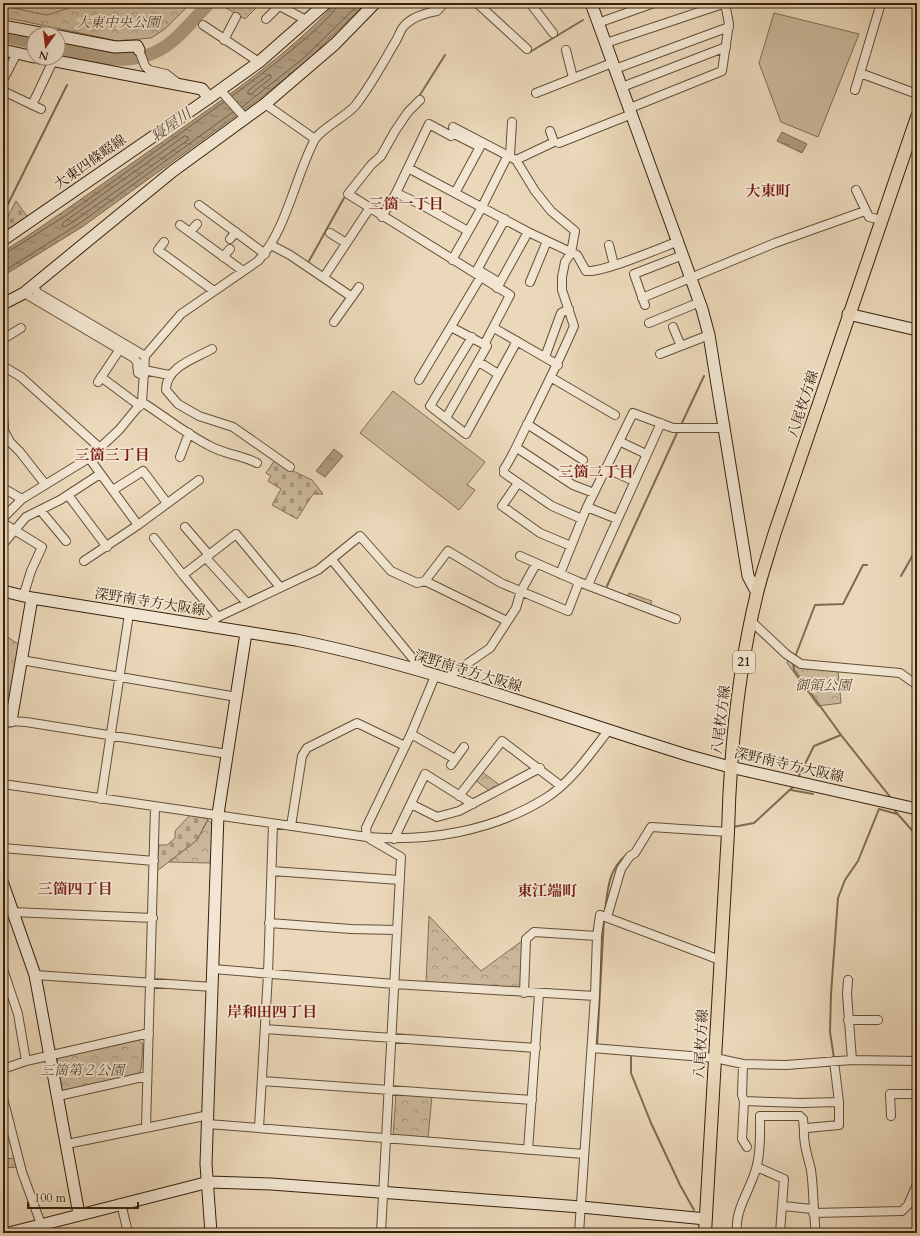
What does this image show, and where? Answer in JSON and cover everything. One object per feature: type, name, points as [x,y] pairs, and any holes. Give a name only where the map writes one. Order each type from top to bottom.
[{"type":"main road","name":"八尾枚方線","points":[[705,1233],[728,832],[730,767],[741,676],[751,622],[757,593],[775,532],[848,314],[917,117]]},
{"type":"street","name":"大東四條畷線","points":[[3,240],[209,98],[223,93],[326,3]]},
{"type":"street","points":[[3,304],[29,290],[149,190],[244,118],[265,104],[335,44],[375,3]]},
{"type":"street","points":[[3,518],[22,500],[45,484],[89,458],[141,404],[145,356],[176,319],[258,261],[265,254],[271,245],[315,139],[355,106],[396,42],[404,25],[424,13],[437,11],[444,3]]},
{"type":"street","points":[[477,3],[527,49]]},
{"type":"street","points":[[530,3],[553,33]]},
{"type":"street","points":[[591,3],[700,302],[709,334],[748,576],[757,593]]},
{"type":"street","points":[[598,23],[654,3]]},
{"type":"street","points":[[560,143],[722,71],[728,27],[725,3],[606,43]]},
{"type":"street","points":[[855,90],[881,3]]},
{"type":"street","points":[[266,19],[276,4],[306,20]]},
{"type":"street","points":[[224,40],[236,17]]},
{"type":"street","points":[[203,25],[259,62]]},
{"type":"street","points":[[3,26],[26,30]]},
{"type":"street","points":[[536,92],[573,78],[614,66],[728,27]]},
{"type":"street","points":[[66,38],[115,47],[137,46],[145,66],[149,70],[166,74],[180,84]]},
{"type":"street","points":[[622,87],[726,47]]},
{"type":"street","points":[[3,50],[26,55]]},
{"type":"street","points":[[566,50],[573,78]]},
{"type":"street","points":[[3,80],[16,53]]},
{"type":"street","points":[[66,63],[202,89],[209,98]]},
{"type":"street","points":[[32,105],[51,66]]},
{"type":"street","points":[[860,73],[917,94]]},
{"type":"street","points":[[3,91],[41,109]]},
{"type":"street","points":[[223,93],[244,118]]},
{"type":"street","points":[[420,100],[408,112],[381,156],[371,165],[348,194],[382,217],[454,258],[498,286],[510,296],[485,343],[487,346],[479,362],[446,418]]},
{"type":"street","points":[[265,104],[315,139]]},
{"type":"street","points":[[454,258],[468,231],[512,157],[512,122]]},
{"type":"street","points":[[382,217],[396,193],[430,124],[451,136],[452,133],[480,147],[455,193]]},
{"type":"street","points":[[453,126],[512,157],[535,191],[551,211],[575,231],[571,253],[565,262],[562,277],[562,290],[574,326],[552,378],[504,471],[518,483],[552,506],[582,519]]},
{"type":"street","points":[[512,157],[554,142],[550,131]]},
{"type":"street","points":[[408,168],[528,232],[576,255],[586,271],[592,272],[614,265],[679,241]]},
{"type":"street","points":[[856,190],[865,212],[869,217],[881,220]]},
{"type":"street","points":[[396,193],[420,204],[468,231]]},
{"type":"street","points":[[199,205],[265,254]]},
{"type":"street","points":[[324,277],[369,209]]},
{"type":"street","points":[[683,255],[634,274],[644,301],[691,278],[775,243],[865,212]]},
{"type":"street","points":[[419,380],[451,327],[505,220]]},
{"type":"street","points":[[190,232],[197,224]]},
{"type":"street","points":[[180,225],[243,271]]},
{"type":"street","points":[[230,239],[236,232]]},
{"type":"street","points":[[498,286],[528,232]]},
{"type":"street","points":[[330,233],[346,243]]},
{"type":"street","points":[[530,282],[547,241]]},
{"type":"street","points":[[164,242],[158,250],[214,291]]},
{"type":"street","points":[[271,245],[290,255],[352,297]]},
{"type":"street","points":[[609,245],[614,265]]},
{"type":"street","points":[[223,257],[230,249]]},
{"type":"street","points":[[334,322],[359,286]]},
{"type":"street","points":[[29,290],[134,358],[138,374],[169,375]]},
{"type":"street","points":[[29,290],[38,293],[145,356]]},
{"type":"street","points":[[649,323],[700,302]]},
{"type":"street","points":[[545,356],[561,313],[569,309]]},
{"type":"street","points":[[848,314],[917,330]]},
{"type":"street","points":[[451,327],[485,343]]},
{"type":"street","points":[[673,327],[682,346]]},
{"type":"street","points":[[3,338],[21,328]]},
{"type":"street","points":[[494,328],[545,356],[558,365]]},
{"type":"street","points":[[660,354],[709,334]]},
{"type":"street","points":[[472,337],[430,406],[466,434],[517,341]]},
{"type":"street","points":[[120,349],[99,380],[189,433],[208,446],[222,452],[243,456],[258,463]]},
{"type":"street","points":[[212,349],[174,370],[166,381],[166,390],[178,404],[199,416],[233,427],[290,466]]},
{"type":"street","points":[[479,362],[498,374]]},
{"type":"street","points":[[3,366],[21,377],[100,448]]},
{"type":"street","points":[[552,378],[565,390],[599,410],[615,416]]},
{"type":"street","points":[[3,412],[4,431],[10,442],[20,452],[45,484]]},
{"type":"street","points":[[560,574],[587,507],[633,413],[673,428],[724,428]]},
{"type":"street","points":[[588,585],[661,423]]},
{"type":"street","points":[[527,424],[554,445],[574,457],[583,460]]},
{"type":"street","points":[[180,457],[189,433]]},
{"type":"street","points":[[623,443],[646,454]]},
{"type":"street","points":[[517,448],[573,485],[594,493]]},
{"type":"street","points":[[89,458],[138,525]]},
{"type":"street","points":[[113,490],[143,471],[167,503]]},
{"type":"street","points":[[612,471],[634,481]]},
{"type":"street","points":[[3,544],[26,517],[41,511],[100,474]]},
{"type":"street","points":[[84,561],[107,547],[199,480]]},
{"type":"street","points":[[518,483],[502,506],[540,533],[571,546]]},
{"type":"street","points":[[3,488],[22,500]]},
{"type":"street","points":[[68,495],[107,547]]},
{"type":"street","points":[[587,507],[617,519]]},
{"type":"street","points":[[41,511],[66,541]]},
{"type":"street","points":[[3,523],[42,548],[32,571],[21,660],[7,721],[26,722],[228,754]]},
{"type":"street","points":[[185,527],[207,556],[247,603]]},
{"type":"street","points":[[184,575],[236,534],[280,587]]},
{"type":"street","points":[[205,626],[218,617],[318,570],[360,536],[391,571],[417,583],[425,581],[448,551],[501,583],[568,611],[579,582]]},
{"type":"street","points":[[154,538],[218,617]]},
{"type":"street","points":[[520,556],[579,582],[676,619]]},
{"type":"street","points":[[332,560],[423,672]]},
{"type":"street","points":[[367,837],[366,828],[440,677],[490,648],[516,608],[521,591],[536,564]]},
{"type":"street","points":[[425,581],[507,621]]},
{"type":"street","name":"深野南寺方大阪線","points":[[3,591],[28,598],[338,649],[440,677],[608,731],[730,767],[917,809]]},
{"type":"street","points":[[101,799],[129,614]]},
{"type":"street","points":[[751,622],[786,654],[801,664],[900,673],[917,685]]},
{"type":"street","points":[[211,1233],[209,1182],[206,1164],[218,814],[246,633]]},
{"type":"street","points":[[21,660],[237,697]]},
{"type":"street","points":[[291,826],[302,756],[307,748],[357,723],[405,746]]},
{"type":"street","points":[[3,784],[156,807],[218,814],[273,824],[367,837],[394,839],[433,837],[496,822],[546,797],[560,786],[590,755],[608,731]]},
{"type":"street","points":[[411,734],[453,762],[464,747]]},
{"type":"street","points":[[459,796],[502,741],[540,768],[560,786]]},
{"type":"street","points":[[411,804],[436,817],[459,811],[540,768]]},
{"type":"street","points":[[394,839],[425,774],[473,804]]},
{"type":"street","points":[[146,1128],[156,807]]},
{"type":"street","points":[[259,1128],[268,974],[273,824]]},
{"type":"street","points":[[607,917],[621,869],[630,856],[636,853],[651,827],[728,832]]},
{"type":"street","points":[[367,837],[401,856],[381,1233]]},
{"type":"street","points":[[3,848],[154,861]]},
{"type":"street","points":[[272,871],[400,880]]},
{"type":"street","points":[[3,884],[9,910],[35,975],[79,1214]]},
{"type":"street","points":[[9,910],[153,918]]},
{"type":"street","points":[[579,1233],[592,1048],[597,936],[600,915],[720,960]]},
{"type":"street","points":[[270,923],[351,929],[397,930]]},
{"type":"street","points":[[524,993],[526,939],[534,932],[597,936]]},
{"type":"street","points":[[3,969],[18,1014],[26,1061]]},
{"type":"street","points":[[213,970],[524,993],[595,996]]},
{"type":"street","points":[[35,975],[213,987]]},
{"type":"street","points":[[848,980],[848,1020],[852,1060]]},
{"type":"street","points":[[528,1150],[540,994]]},
{"type":"street","points":[[848,1020],[878,1020]]},
{"type":"street","points":[[264,1029],[536,1048]]},
{"type":"street","points":[[3,1069],[50,1055],[149,1033]]},
{"type":"street","points":[[592,1048],[715,1058],[743,1064],[786,1065],[852,1060],[917,1061]]},
{"type":"street","points":[[804,1130],[807,1128],[839,1125],[839,1102],[834,1062]]},
{"type":"street","points":[[743,1064],[742,1095],[744,1101],[742,1138],[747,1147]]},
{"type":"street","points":[[58,1096],[147,1076]]},
{"type":"street","points":[[262,1081],[532,1100]]},
{"type":"street","points":[[891,1116],[890,1094],[917,1094]]},
{"type":"street","points":[[3,1099],[22,1172],[40,1228]]},
{"type":"street","points":[[744,1101],[801,1103],[839,1102]]},
{"type":"street","points":[[737,1233],[736,1227],[741,1207],[757,1167],[760,1151],[760,1116],[800,1116],[803,1119],[803,1141],[811,1171],[813,1211],[816,1233]]},
{"type":"street","points":[[67,1144],[146,1128],[208,1120],[259,1128],[584,1154]]},
{"type":"street","points":[[757,1167],[784,1179],[780,1233]]},
{"type":"street","points":[[8,1233],[40,1228],[79,1214],[209,1182],[271,1184],[581,1207],[706,1219]]},
{"type":"street","points":[[783,1206],[813,1211],[902,1210],[914,1200],[917,1184]]},
{"type":"street","points":[[121,1204],[128,1233]]},
{"type":"green space","name":"大東中央公園","points":[[3,3],[191,3],[165,29],[151,38],[118,41],[66,30],[66,26],[46,26],[3,17]]},
{"type":"green space","points":[[3,3],[85,3],[47,15],[3,6]]},
{"type":"green space","points":[[231,3],[248,3],[257,7],[245,19],[226,8]]},
{"type":"green space","points":[[774,13],[859,34],[818,137],[781,122],[759,63]]},
{"type":"green space","points":[[16,201],[29,219],[9,232],[3,226]]},
{"type":"green space","points":[[393,391],[485,462],[467,485],[475,490],[459,510],[360,433]]},
{"type":"green space","points":[[275,460],[289,469],[312,480],[323,494],[313,494],[297,519],[272,505],[281,489],[268,481],[271,476],[266,473]]},
{"type":"green space","points":[[629,593],[652,601],[650,606],[627,598]]},
{"type":"green space","points":[[3,634],[21,646],[8,713],[3,716]]},
{"type":"green space","name":"御領公園","points":[[788,660],[838,671],[841,703],[818,706],[787,663]]},
{"type":"green space","points":[[482,772],[501,786],[491,792],[475,780]]},
{"type":"green space","points":[[190,815],[208,819],[197,840],[157,871],[159,845],[167,845],[175,838],[175,831]]},
{"type":"green space","points":[[208,820],[214,826],[210,863],[169,862],[197,840]]},
{"type":"green space","points":[[429,916],[481,971],[522,941],[521,990],[426,982]]},
{"type":"green space","name":"三箇第２公園","points":[[139,1040],[143,1044],[141,1070],[137,1075],[65,1092],[60,1088],[56,1063],[59,1057]]},
{"type":"green space","points":[[396,1093],[432,1096],[428,1138],[393,1136]]},
{"type":"green space","points":[[17,1158],[18,1167],[3,1168],[3,1159]]},
{"type":"water","name":"寝屋川","points":[[336,3],[366,3],[308,60],[262,97],[82,227],[3,276],[3,252],[234,91],[297,41]]},
{"type":"water","points":[[782,132],[807,144],[802,153],[777,141]]},
{"type":"water","points":[[334,449],[343,456],[325,477],[316,471]]},
{"type":"waterway","points":[[66,50],[104,58],[119,59],[133,59],[147,55],[161,49],[175,39],[209,3]]},
{"type":"waterway","points":[[530,52],[583,20]]},
{"type":"waterway","points":[[3,36],[26,41]]},
{"type":"waterway","points":[[418,98],[445,55]]},
{"type":"waterway","points":[[3,214],[67,85]]},
{"type":"waterway","points":[[356,194],[374,206]]},
{"type":"waterway","points":[[309,261],[344,198]]},
{"type":"waterway","points":[[681,425],[704,376]]},
{"type":"waterway","points":[[607,586],[677,433]]},
{"type":"waterway","points":[[901,576],[914,553]]},
{"type":"waterway","points":[[795,657],[815,605],[843,604],[863,565],[867,565]]},
{"type":"waterway","points":[[793,661],[794,670],[841,735],[891,798]]},
{"type":"waterway","points":[[798,778],[814,746],[841,735]]},
{"type":"waterway","points":[[733,827],[754,823],[794,786]]},
{"type":"waterway","points":[[791,790],[813,794]]},
{"type":"waterway","points":[[834,1058],[830,1032],[831,994],[838,898],[845,880],[858,861],[879,809],[897,814]]},
{"type":"waterway","points":[[895,811],[917,836]]},
{"type":"waterway","points":[[605,911],[608,887],[612,874],[620,861],[626,855]]},
{"type":"waterway","points":[[597,1046],[604,919]]},
{"type":"waterway","points":[[629,1055],[631,1055],[631,1073],[651,1123],[680,1185],[694,1210]]},
{"type":"district","name":"大東町","points":[[768,191]]},
{"type":"district","name":"三箇一丁目","points":[[406,204]]},
{"type":"district","name":"三箇三丁目","points":[[112,455]]},
{"type":"district","name":"三箇二丁目","points":[[596,472]]},
{"type":"district","name":"三箇四丁目","points":[[75,889]]},
{"type":"district","name":"東江端町","points":[[547,891]]},
{"type":"district","name":"岸和田四丁目","points":[[272,1012]]}]
